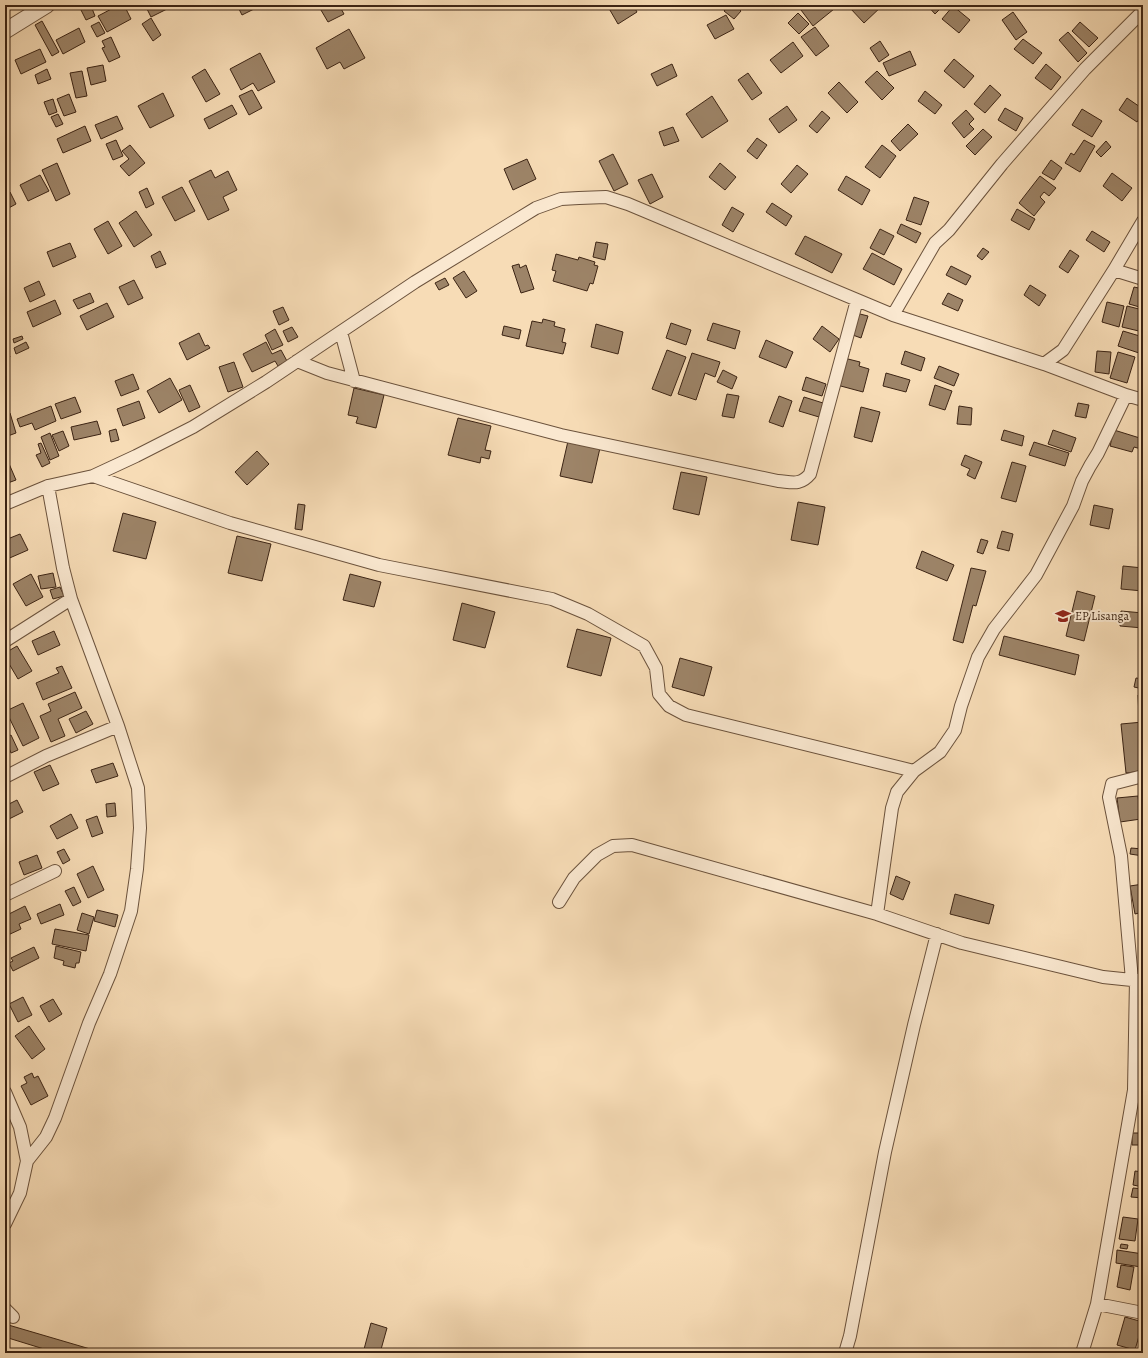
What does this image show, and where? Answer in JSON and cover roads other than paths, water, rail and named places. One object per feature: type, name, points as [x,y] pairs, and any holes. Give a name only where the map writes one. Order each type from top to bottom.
[{"type":"street","points":[[5,31],[47,5]]},
{"type":"street","points":[[893,315],[936,243],[1002,164],[1085,69],[1143,11]]},
{"type":"street","points":[[5,504],[48,486],[93,476],[193,427],[297,361],[415,282],[536,208],[561,200],[579,198],[606,197],[628,204],[893,315],[1044,364],[1143,400]]},
{"type":"street","points":[[1044,364],[1062,350],[1114,270],[1143,221]]},
{"type":"street","points":[[1114,270],[1143,279]]},
{"type":"street","points":[[297,361],[327,374],[561,435],[778,481],[799,482],[804,480],[810,474],[857,300]]},
{"type":"street","points":[[341,332],[354,380]]},
{"type":"street","points":[[1060,370],[1062,350]]},
{"type":"street","points":[[877,914],[892,808],[897,792],[914,771],[940,752],[955,730],[961,706],[978,657],[994,629],[1036,575],[1073,506],[1082,480],[1098,453],[1126,395]]},
{"type":"street","points":[[93,476],[230,523],[379,565],[552,599],[588,614],[644,646],[656,668],[659,694],[669,706],[686,715],[914,771]]},
{"type":"street","points":[[27,1161],[46,1136],[55,1118],[89,1022],[110,974],[131,911],[137,869],[140,828],[138,788],[118,726],[71,599],[63,568],[48,486]]},
{"type":"street","points":[[5,641],[71,599]]},
{"type":"street","points":[[5,778],[46,756],[118,726]]},
{"type":"street","points":[[1082,1353],[1097,1304],[1134,1090],[1137,980],[1122,856],[1110,797],[1112,784],[1143,776]]},
{"type":"street","points":[[559,902],[574,878],[597,855],[613,846],[632,845],[877,914],[962,943],[1095,975],[1137,980]]},
{"type":"street","points":[[5,895],[55,871]]},
{"type":"street","points":[[845,1353],[850,1336],[885,1152],[914,1025],[937,934]]},
{"type":"street","points":[[5,1092],[20,1127],[27,1161],[20,1193],[5,1224]]},
{"type":"street","points":[[1097,1304],[1143,1313]]},
{"type":"place","name":"EP Lisanga","points":[[1063,616]]}]
